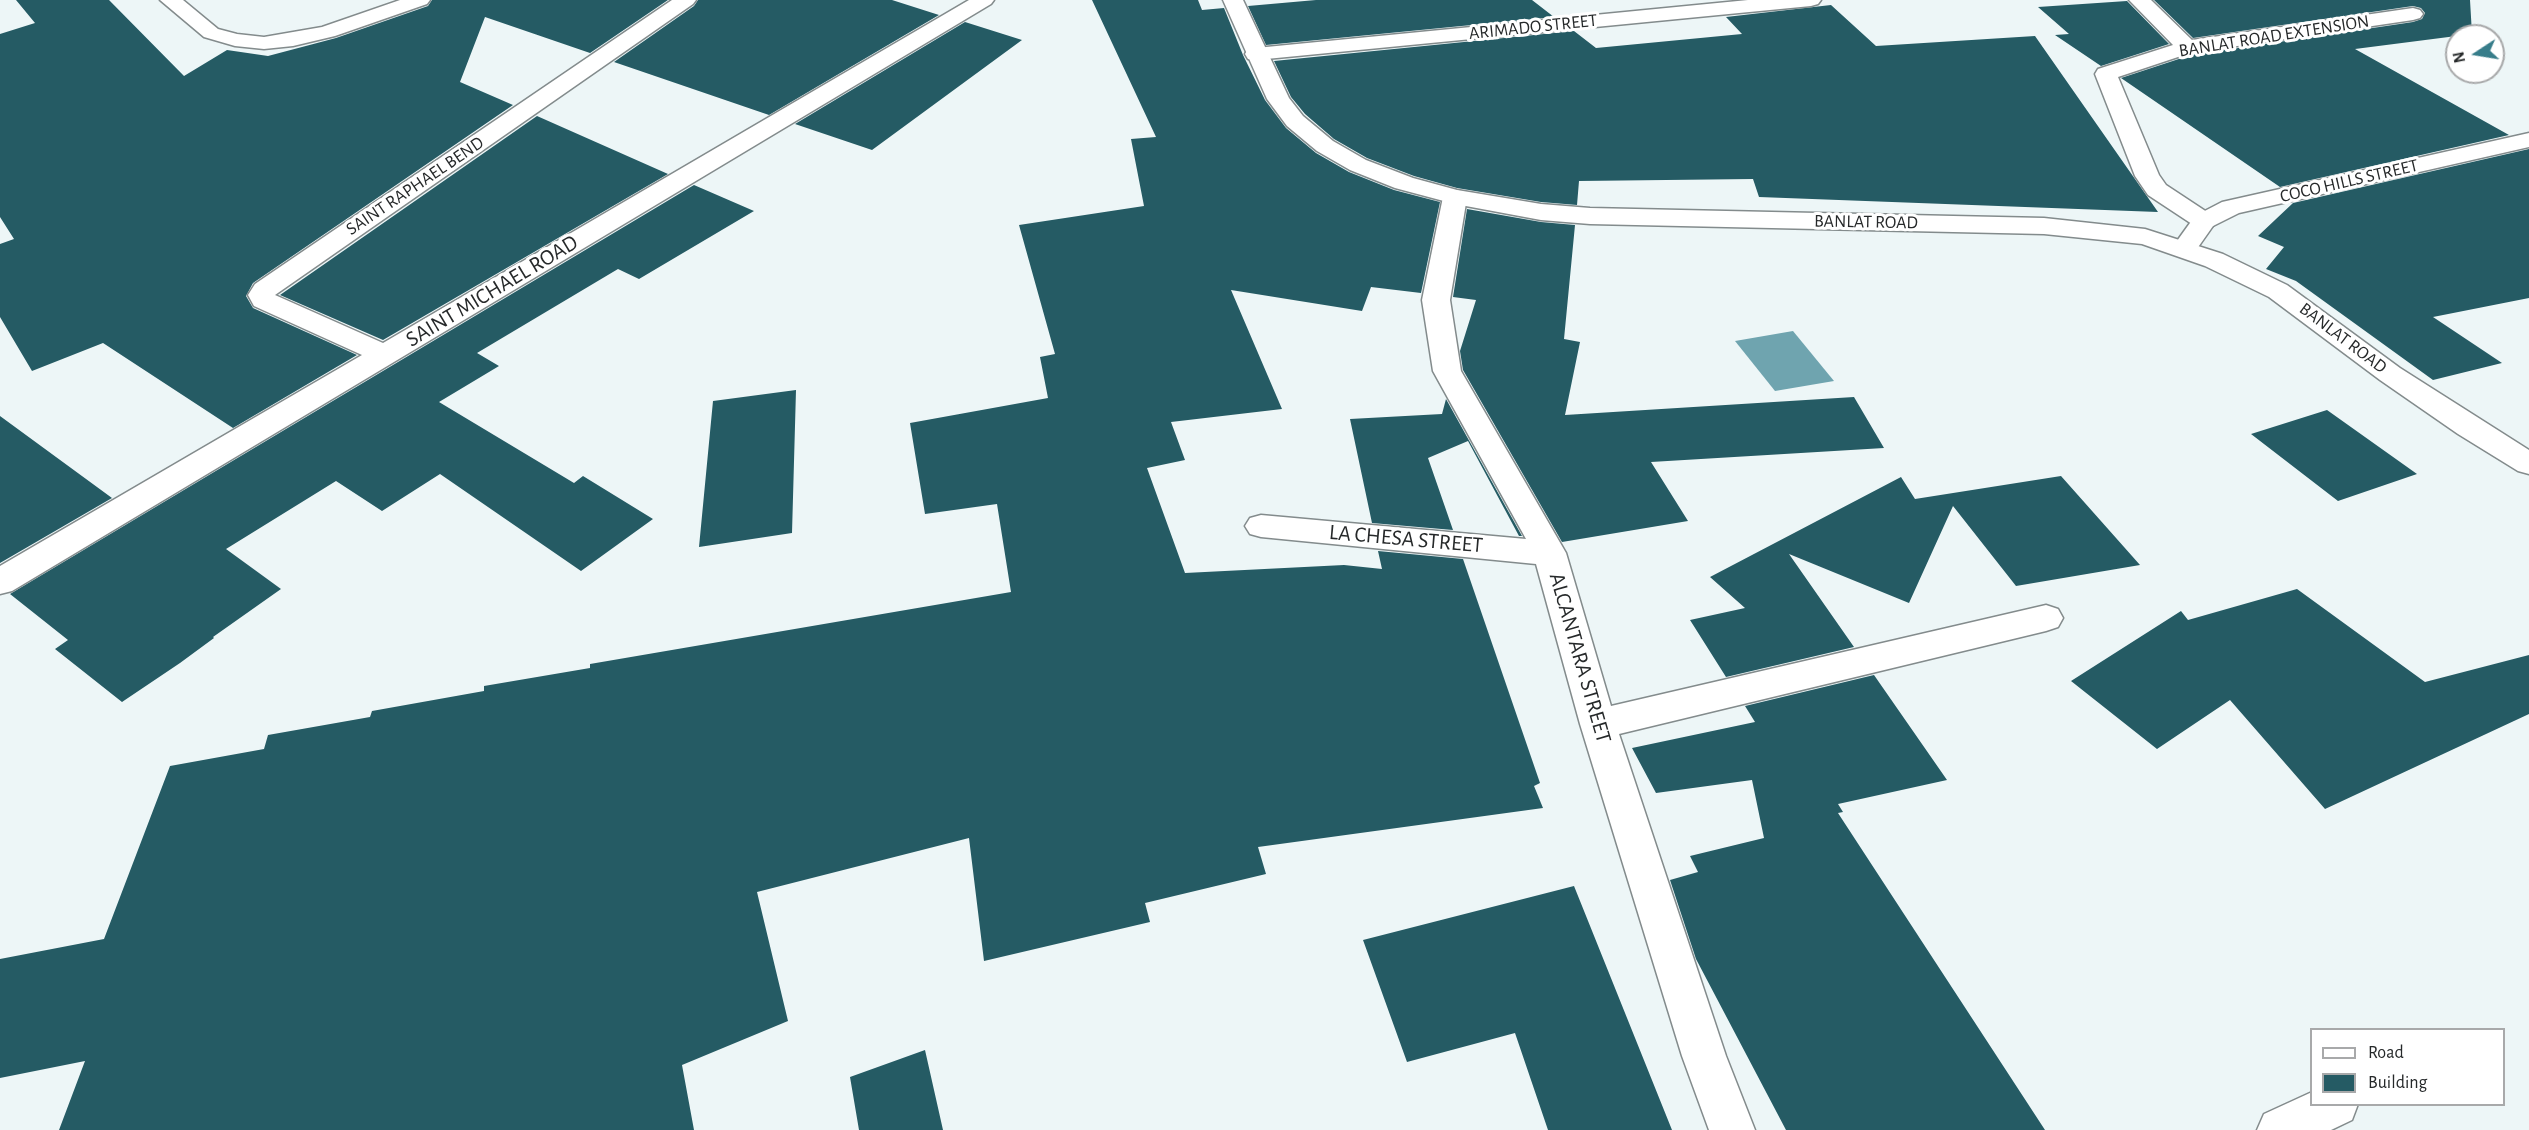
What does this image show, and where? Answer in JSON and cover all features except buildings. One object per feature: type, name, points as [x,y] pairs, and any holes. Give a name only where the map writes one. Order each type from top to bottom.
[{"type":"street","points":[[170,0],[211,33],[235,40],[264,43],[293,40],[328,32],[420,0]]},
{"type":"street","name":"SAINT RAPHAEL BEND","points":[[385,354],[264,300],[261,295],[264,290],[686,0]]},
{"type":"street","name":"SAINT MICHAEL ROAD","points":[[0,582],[984,0]]},
{"type":"street","name":"BANLAT ROAD","points":[[1233,0],[1278,99],[1295,121],[1325,146],[1358,165],[1395,180],[1455,197],[1541,212],[1590,216],[2044,226],[2145,237],[2185,248],[2250,275],[2278,291],[2390,374],[2529,464]]},
{"type":"street","name":"ARIMADO STREET","points":[[1256,54],[1811,0]]},
{"type":"street","points":[[2139,0],[2187,47]]},
{"type":"street","name":"BANLAT ROAD EXTENSION","points":[[2204,222],[2166,196],[2147,176],[2106,74],[2187,47],[2413,14]]},
{"type":"street","name":"COCO HILLS STREET","points":[[2185,248],[2204,222],[2231,207],[2529,140]]},
{"type":"street","name":"ALCANTARA STREET","points":[[1455,197],[1436,300],[1447,371],[1550,553],[1598,723],[1704,1056],[1732,1130]]},
{"type":"street","name":"LA CHESA STREET","points":[[1261,526],[1550,553]]},
{"type":"street","points":[[1598,723],[2046,618]]},
{"type":"street","points":[[2280,1130],[2332,1106]]},
{"type":"water","points":[[1793,331],[1834,381],[1775,391],[1735,341]]}]
